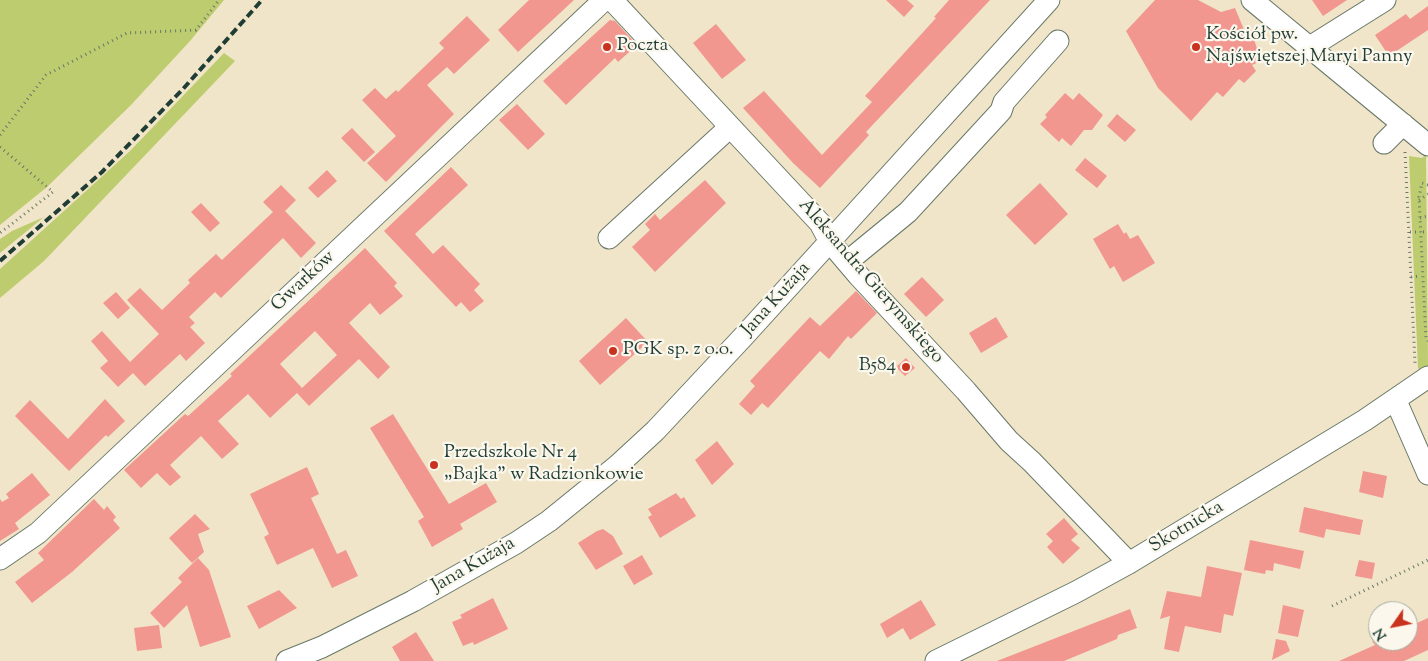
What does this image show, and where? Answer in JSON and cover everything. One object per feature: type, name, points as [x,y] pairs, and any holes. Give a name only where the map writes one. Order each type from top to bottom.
[{"type":"street","name":"Gwarków","points":[[0,559],[38,533],[604,0]]},
{"type":"street","name":"Aleksandra Gierymskiego","points":[[612,0],[820,223],[830,242],[847,262],[1009,441],[1032,462],[1129,563]]},
{"type":"street","name":"Jana Kużaja","points":[[287,661],[330,642],[462,574],[516,542],[576,500],[655,431],[830,242],[1049,0]]},
{"type":"street","points":[[1252,0],[1403,124],[1420,148]]},
{"type":"street","points":[[1310,46],[1385,0]]},
{"type":"street","points":[[847,262],[908,212],[1001,111],[1004,102],[1058,41]]},
{"type":"street","points":[[1384,143],[1403,124]]},
{"type":"street","points":[[609,238],[730,127]]},
{"type":"street","name":"Skotnicka","points":[[936,661],[1076,592],[1129,563],[1396,401],[1422,371]]},
{"type":"street","points":[[1396,401],[1428,474]]},
{"type":"path","points":[[0,135],[46,75],[127,33],[196,30],[220,0]]},
{"type":"path","points":[[0,147],[53,192],[0,233]]},
{"type":"path","points":[[1420,148],[1405,152],[1411,277],[1422,371]]},
{"type":"path","points":[[1428,186],[1422,183],[1419,200],[1426,339],[1428,341]]},
{"type":"path","points":[[1419,200],[1428,194]]},
{"type":"path","points":[[1420,218],[1428,216]]},
{"type":"path","points":[[1410,232],[1417,232]]},
{"type":"path","points":[[1423,265],[1428,261]]},
{"type":"path","points":[[1411,277],[1420,276]]},
{"type":"path","points":[[1424,300],[1428,304]]},
{"type":"path","points":[[1332,606],[1428,560]]},
{"type":"green space","points":[[0,0],[224,0],[190,41],[131,105],[47,187],[0,225]]},
{"type":"green space","points":[[224,53],[235,61],[44,261],[0,298],[0,269],[130,151]]},
{"type":"green space","points":[[1426,154],[1428,367],[1421,372],[1418,368],[1409,156],[1422,158]]},
{"type":"green space","points":[[44,217],[0,253],[0,239],[12,231]]},
{"type":"building","points":[[529,0],[574,0],[518,52],[498,30]]},
{"type":"building","points":[[886,0],[907,0],[914,6],[904,17]]},
{"type":"building","points":[[949,0],[990,0],[866,132],[869,135],[820,188],[793,163],[743,108],[764,91],[822,155],[872,102],[865,96],[936,18],[934,17]]},
{"type":"building","name":"Kościół pw. Najświętszej Maryi Panny","points":[[1155,0],[1198,0],[1221,12],[1235,8],[1245,32],[1251,30],[1261,61],[1252,65],[1256,71],[1244,83],[1239,79],[1223,97],[1217,92],[1191,121],[1158,88],[1126,31]]},
{"type":"building","points":[[1312,0],[1347,0],[1323,16]]},
{"type":"building","points":[[1428,6],[1428,30],[1389,56],[1375,35],[1406,14],[1410,19]]},
{"type":"building","points":[[467,16],[490,40],[454,74],[447,67],[427,85],[454,114],[386,182],[367,163],[396,136],[362,100],[375,88],[386,99],[396,90],[398,92],[444,48],[439,43]]},
{"type":"building","points":[[610,20],[615,21],[637,45],[618,62],[615,58],[566,105],[543,81]]},
{"type":"building","points":[[716,24],[746,60],[722,79],[693,43]]},
{"type":"building","points":[[1065,93],[1073,100],[1079,93],[1103,115],[1092,130],[1084,130],[1071,146],[1062,138],[1059,142],[1040,124],[1047,117],[1045,115]]},
{"type":"building","points":[[517,104],[545,134],[528,150],[499,120]]},
{"type":"building","points":[[1117,114],[1136,130],[1125,142],[1107,126]]},
{"type":"building","points":[[352,128],[375,152],[364,162],[341,138]]},
{"type":"building","points":[[1085,158],[1107,176],[1097,188],[1075,170]]},
{"type":"building","points":[[451,167],[468,185],[415,234],[433,254],[443,245],[480,284],[474,290],[484,301],[470,312],[461,302],[456,307],[384,231]]},
{"type":"building","points":[[327,170],[337,181],[318,198],[308,188]]},
{"type":"building","points":[[705,180],[726,203],[655,272],[632,247],[650,230],[645,224],[655,214],[660,220]]},
{"type":"building","points":[[1040,183],[1068,214],[1035,245],[1006,215]]},
{"type":"building","points":[[281,185],[296,200],[285,211],[316,243],[301,258],[283,238],[221,298],[215,292],[189,317],[195,323],[190,327],[205,343],[186,361],[180,354],[145,386],[133,373],[118,387],[100,368],[108,361],[91,341],[102,331],[130,362],[159,334],[127,300],[140,288],[162,310],[190,283],[188,280],[216,254],[222,260],[273,212],[263,202]]},
{"type":"building","points":[[201,203],[220,223],[210,232],[191,212]]},
{"type":"building","points":[[1118,224],[1124,234],[1126,232],[1130,239],[1138,235],[1155,263],[1123,282],[1114,266],[1110,269],[1093,239]]},
{"type":"building","points":[[365,248],[397,283],[394,286],[403,296],[380,315],[370,303],[349,323],[390,367],[378,379],[359,359],[309,406],[297,393],[270,418],[248,394],[218,421],[239,444],[222,459],[201,436],[170,465],[181,477],[170,486],[157,473],[141,488],[124,470],[185,414],[188,416],[232,376],[230,374]],"holes":[[[315,331],[337,355],[302,388],[280,364]]]},
{"type":"building","points":[[922,277],[944,300],[926,317],[904,294]]},
{"type":"building","points":[[856,291],[877,313],[851,339],[848,336],[829,359],[820,351],[768,408],[762,403],[751,415],[739,404],[755,386],[750,381],[810,317],[820,326]]},
{"type":"building","points":[[116,292],[130,308],[118,319],[103,303]]},
{"type":"building","points":[[996,317],[1008,337],[981,353],[969,333]]},
{"type":"building","name":"PGK sp. z o.o.","points":[[626,318],[648,342],[600,385],[579,361]]},
{"type":"building","name":"B584","points":[[906,358],[915,368],[905,376],[896,367]]},
{"type":"building","points":[[105,399],[125,421],[108,437],[106,435],[69,471],[15,416],[30,400],[68,439]]},
{"type":"building","points":[[393,414],[449,504],[486,483],[497,502],[460,524],[463,529],[432,547],[418,521],[424,517],[370,428]]},
{"type":"building","points":[[717,441],[734,464],[712,485],[695,460]]},
{"type":"building","points":[[307,467],[319,494],[311,498],[337,554],[346,550],[358,576],[332,588],[313,548],[277,565],[264,537],[269,534],[250,494]]},
{"type":"building","points":[[1363,471],[1387,476],[1383,498],[1359,492]]},
{"type":"building","points":[[32,473],[50,495],[15,523],[19,529],[0,541],[0,499],[2,502],[9,498],[6,494]]},
{"type":"building","points":[[676,493],[681,499],[684,497],[696,516],[660,538],[648,517],[652,515],[648,509]]},
{"type":"building","points":[[94,499],[104,510],[107,506],[116,517],[113,520],[120,528],[72,572],[32,603],[15,582],[44,560],[38,553]]},
{"type":"building","points":[[1304,507],[1363,520],[1360,535],[1326,529],[1324,538],[1299,532]]},
{"type":"building","points":[[195,514],[210,529],[198,534],[204,552],[192,563],[169,538]]},
{"type":"building","points":[[1064,518],[1078,534],[1071,540],[1080,548],[1063,564],[1047,547],[1053,541],[1046,534]]},
{"type":"building","points":[[603,529],[613,536],[623,554],[596,570],[578,543]]},
{"type":"building","points":[[1250,540],[1304,551],[1300,569],[1274,563],[1273,571],[1266,570],[1265,574],[1244,570]]},
{"type":"building","points":[[642,555],[653,574],[634,585],[623,566]]},
{"type":"building","points":[[198,558],[209,570],[231,637],[200,647],[187,605],[164,628],[150,613],[182,582],[178,578]]},
{"type":"building","points":[[1359,560],[1375,563],[1372,579],[1355,576]]},
{"type":"building","points":[[1207,566],[1242,573],[1233,616],[1224,614],[1221,633],[1185,626],[1179,652],[1164,649],[1170,616],[1160,619],[1167,591],[1201,597]]},
{"type":"building","points":[[279,590],[297,608],[259,629],[247,606]]},
{"type":"building","points":[[493,598],[508,629],[474,645],[473,642],[463,646],[452,622],[462,618],[460,615]]},
{"type":"building","points":[[921,600],[936,625],[910,640],[903,628],[887,638],[880,624]]},
{"type":"building","points":[[1283,605],[1304,610],[1298,637],[1278,633]]},
{"type":"building","points":[[1130,609],[1137,628],[1118,635],[1117,639],[1064,661],[997,661]]},
{"type":"building","points":[[1428,618],[1428,650],[1404,661],[1339,661],[1368,648],[1368,651],[1418,651],[1418,622]]},
{"type":"building","points":[[159,625],[162,648],[137,651],[134,628]]},
{"type":"building","points":[[416,632],[434,661],[400,661],[392,647]]},
{"type":"building","points":[[1276,639],[1286,641],[1290,651],[1272,660]]},
{"type":"railway","points":[[0,261],[102,172],[183,89],[262,0]]},
{"type":"place","name":"Poczta","points":[[607,47]]},
{"type":"place","name":"Kościół pw. Najświętszej Maryi Panny","points":[[1196,47]]},
{"type":"place","name":"PGK sp. z o.o.","points":[[613,351]]},
{"type":"place","name":"B584","points":[[906,367]]},
{"type":"place","name":"Przedszkole Nr 4 „Bajka” w Radzionkowie","points":[[434,465]]}]
